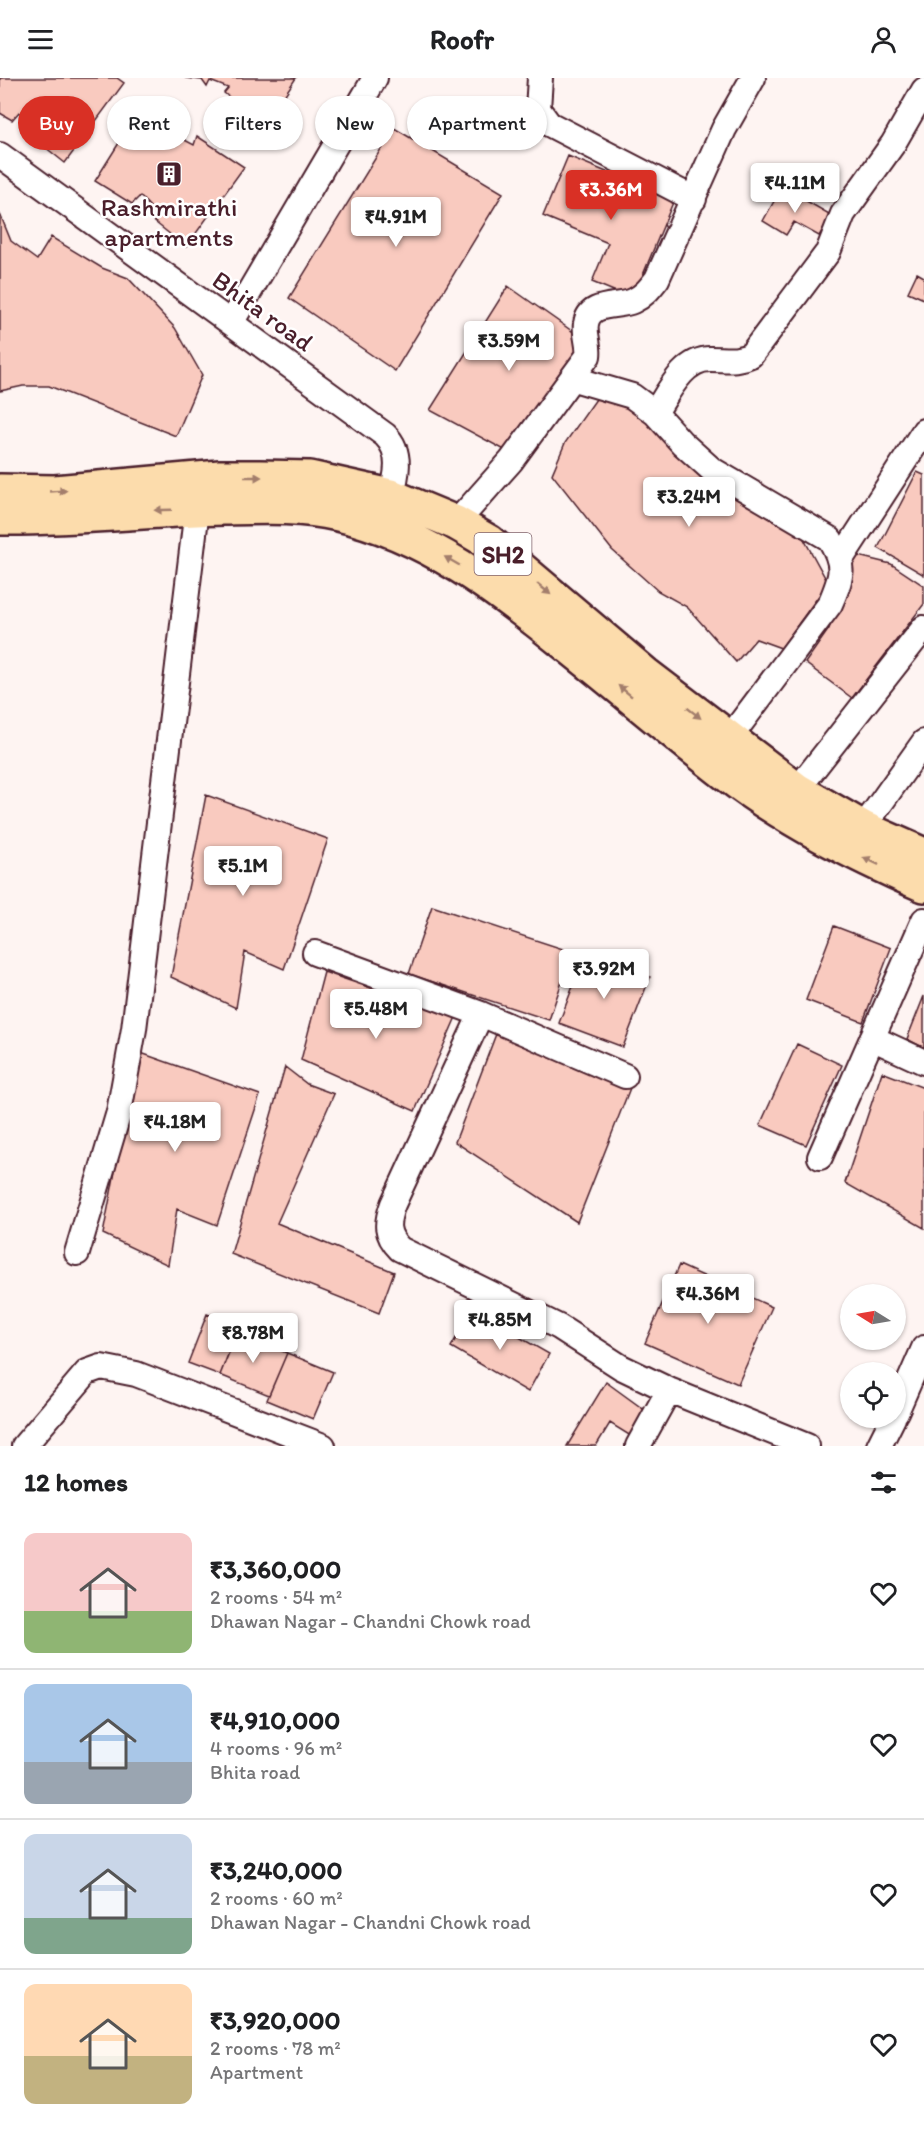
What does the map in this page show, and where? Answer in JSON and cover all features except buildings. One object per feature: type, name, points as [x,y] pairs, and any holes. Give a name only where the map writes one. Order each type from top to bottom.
[{"type":"main road","name":"SH2","points":[[0,491],[55,492],[220,477],[260,477],[310,478],[391,495],[456,523],[489,542],[728,740],[796,790],[863,828],[924,855]]},
{"type":"main road","name":"SH2","points":[[0,518],[52,518],[197,509],[290,507],[337,514],[384,527],[472,573],[523,610],[727,774],[798,823],[847,850],[924,885]]},
{"type":"street","points":[[231,323],[375,78]]},
{"type":"street","points":[[540,78],[538,109],[549,124],[694,198]]},
{"type":"street","points":[[456,523],[511,462],[574,379],[588,357],[590,344],[586,323],[589,315],[595,309],[630,302],[645,295],[657,279],[724,129],[753,78]]},
{"type":"street","points":[[655,413],[680,374],[696,362],[708,359],[739,361],[751,355],[828,252],[848,206],[893,144],[924,90]]},
{"type":"street","name":"Bhita road","points":[[0,154],[390,441],[395,448],[397,464],[384,527]]},
{"type":"street","points":[[574,379],[632,396],[655,413],[682,443],[711,469],[830,539],[842,559]]},
{"type":"street","points":[[728,740],[830,604],[841,578],[842,559],[924,431]]},
{"type":"street","points":[[77,1253],[119,1112],[134,1029],[197,509]]},
{"type":"street","points":[[796,790],[924,628]]},
{"type":"street","points":[[863,828],[924,742]]},
{"type":"street","points":[[820,1157],[924,920]]},
{"type":"street","points":[[315,953],[481,1014],[625,1076]]},
{"type":"street","points":[[481,1014],[393,1204],[387,1230],[391,1240],[400,1249],[559,1327],[621,1367],[669,1390],[807,1446]]},
{"type":"street","points":[[872,1038],[924,1062]]},
{"type":"street","points":[[906,1389],[924,1348]]},
{"type":"street","points":[[24,1446],[87,1372],[101,1367],[136,1374],[323,1446]]},
{"type":"street","points":[[638,1446],[669,1390]]},
{"type":"street","points":[[879,1446],[888,1428]]},
{"type":"place","name":"Rashmirathi apartments","points":[[169,174]]}]
